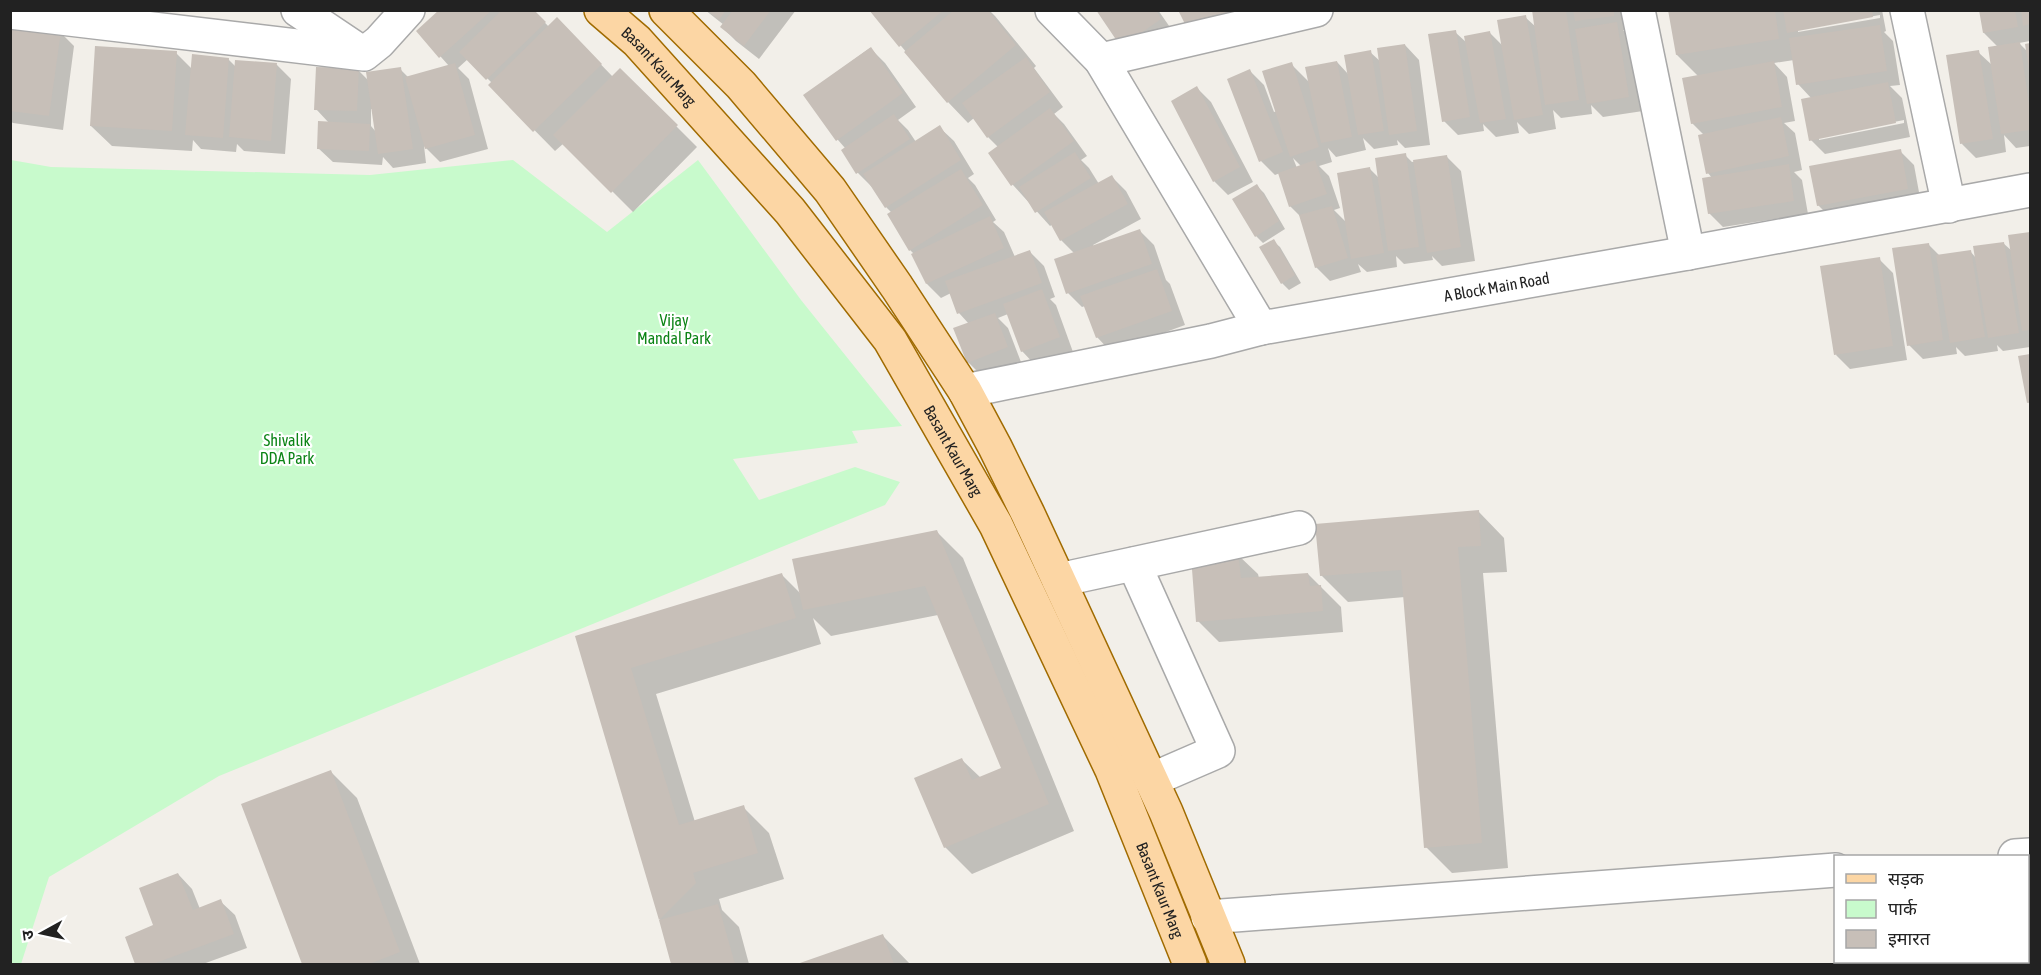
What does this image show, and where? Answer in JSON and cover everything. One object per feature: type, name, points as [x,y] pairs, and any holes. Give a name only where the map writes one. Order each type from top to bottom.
[{"type":"main road","name":"Basant Kaur Marg","points":[[601,10],[637,40],[783,203],[890,340],[996,525],[1112,770],[1190,964]]},
{"type":"main road","points":[[666,10],[741,86],[831,190],[965,391],[995,447],[1059,580],[1166,812],[1228,964]]},
{"type":"street","points":[[298,10],[364,54]]},
{"type":"street","points":[[10,12],[364,54],[379,42],[408,10]]},
{"type":"street","points":[[1052,10],[1101,60],[1260,328]]},
{"type":"street","points":[[1101,60],[1316,10]]},
{"type":"street","points":[[1638,10],[1688,253]]},
{"type":"street","points":[[1907,10],[1949,206]]},
{"type":"street","name":"A Block Main Road","points":[[965,391],[1211,341],[1260,328],[2031,190]]},
{"type":"street","points":[[1059,580],[1299,528]]},
{"type":"street","points":[[1134,564],[1218,751],[1151,780]]},
{"type":"street","points":[[1208,917],[1834,870]]},
{"type":"green space","name":"Shivalik DDA Park","points":[[11,160],[51,167],[370,175],[513,160],[607,232],[698,160],[801,300],[902,426],[852,431],[858,443],[733,459],[759,500],[855,467],[900,482],[885,505],[219,776],[49,877],[21,964],[11,964]]},
{"type":"building","points":[[439,10],[492,10],[439,58],[416,31]]},
{"type":"building","points":[[502,10],[534,10],[546,22],[486,80],[459,52]]},
{"type":"building","points":[[707,10],[726,10],[719,20]]},
{"type":"building","points":[[733,10],[771,10],[744,46],[720,27]]},
{"type":"building","points":[[869,10],[944,10],[899,47]]},
{"type":"building","points":[[954,10],[988,10],[1016,45],[947,103],[904,52]]},
{"type":"building","points":[[1096,10],[1156,10],[1161,19],[1121,47]]},
{"type":"building","points":[[1178,10],[1231,10],[1189,32]]},
{"type":"building","points":[[1532,10],[1566,10],[1579,100],[1545,105]]},
{"type":"building","points":[[1573,10],[1614,10],[1614,16],[1575,21]]},
{"type":"building","points":[[1668,10],[1775,10],[1779,39],[1676,55]]},
{"type":"building","points":[[1783,10],[1872,10],[1873,17],[1787,33]]},
{"type":"building","points":[[1979,10],[2015,10],[2018,27],[1983,33]]},
{"type":"building","points":[[2021,10],[2030,10],[2030,24],[2023,26]]},
{"type":"building","points":[[1526,15],[1543,115],[1514,120],[1497,20]]},
{"type":"building","points":[[557,17],[602,64],[533,132],[488,85]]},
{"type":"building","points":[[1617,22],[1629,97],[1587,104],[1575,29]]},
{"type":"building","points":[[10,24],[61,31],[49,116],[10,111]]},
{"type":"building","points":[[1880,25],[1887,71],[1796,85],[1789,38]]},
{"type":"building","points":[[1456,30],[1470,117],[1442,122],[1428,34]]},
{"type":"building","points":[[1490,31],[1506,119],[1480,123],[1464,36]]},
{"type":"building","points":[[2020,42],[2030,111],[2030,130],[2001,134],[1988,47]]},
{"type":"building","points":[[2030,43],[2030,69],[2029,69],[2025,44]]},
{"type":"building","points":[[1405,44],[1417,131],[1389,135],[1377,48]]},
{"type":"building","points":[[95,46],[177,51],[172,131],[90,126]]},
{"type":"building","points":[[871,47],[903,93],[836,141],[803,95]]},
{"type":"building","points":[[1371,50],[1384,131],[1358,135],[1344,55]]},
{"type":"building","points":[[1979,50],[1993,139],[1960,144],[1946,55]]},
{"type":"building","points":[[192,54],[229,58],[223,138],[185,135]]},
{"type":"building","points":[[1026,57],[1050,92],[987,138],[962,103]]},
{"type":"building","points":[[235,60],[277,63],[271,141],[229,137]]},
{"type":"building","points":[[1337,61],[1352,137],[1321,143],[1305,67]]},
{"type":"building","points":[[1774,61],[1782,107],[1691,124],[1682,78]]},
{"type":"building","points":[[1292,62],[1319,147],[1290,157],[1262,71]]},
{"type":"building","points":[[455,63],[475,135],[425,149],[405,77]]},
{"type":"building","points":[[316,67],[359,68],[357,111],[314,110]]},
{"type":"building","points":[[401,67],[413,149],[378,154],[366,72]]},
{"type":"building","points":[[620,68],[678,125],[611,193],[553,135]]},
{"type":"building","points":[[1250,69],[1283,152],[1259,162],[1227,79]]},
{"type":"building","points":[[1888,82],[1896,123],[1809,141],[1801,99]]},
{"type":"building","points":[[1197,86],[1240,167],[1213,182],[1171,101]]},
{"type":"building","points":[[1050,108],[1074,141],[1011,186],[988,153]]},
{"type":"building","points":[[894,114],[910,139],[856,174],[841,150]]},
{"type":"building","points":[[1781,117],[1789,156],[1706,174],[1698,135]]},
{"type":"building","points":[[318,121],[370,124],[369,151],[317,149]]},
{"type":"building","points":[[940,125],[961,160],[885,208],[863,174]]},
{"type":"building","points":[[1901,149],[1908,189],[1817,206],[1809,166]]},
{"type":"building","points":[[1075,152],[1091,178],[1035,213],[1019,187]]},
{"type":"building","points":[[1406,153],[1419,247],[1388,251],[1375,158]]},
{"type":"building","points":[[1447,155],[1461,247],[1427,253],[1413,160]]},
{"type":"building","points":[[1315,160],[1327,194],[1289,207],[1278,173]]},
{"type":"building","points":[[1789,164],[1794,201],[1708,214],[1702,178]]},
{"type":"building","points":[[1370,167],[1384,253],[1351,259],[1337,173]]},
{"type":"building","points":[[961,169],[983,205],[909,251],[887,214]]},
{"type":"building","points":[[1112,175],[1128,204],[1060,241],[1044,212]]},
{"type":"building","points":[[1257,184],[1279,221],[1255,237],[1232,199]]},
{"type":"building","points":[[1332,206],[1348,258],[1315,268],[1299,215]]},
{"type":"building","points":[[990,216],[1004,248],[926,284],[911,254]]},
{"type":"building","points":[[1140,229],[1152,264],[1066,294],[1054,259]]},
{"type":"building","points":[[2030,232],[2030,330],[2022,331],[2008,235]]},
{"type":"building","points":[[1274,239],[1295,275],[1281,284],[1259,247]]},
{"type":"building","points":[[2004,242],[2019,333],[1988,338],[1973,246]]},
{"type":"building","points":[[1929,243],[1943,340],[1907,346],[1892,248]]},
{"type":"building","points":[[1030,250],[1042,283],[957,314],[945,281]]},
{"type":"building","points":[[1971,250],[1985,337],[1950,343],[1936,255]]},
{"type":"building","points":[[1880,257],[1893,346],[1834,355],[1820,266]]},
{"type":"building","points":[[1157,269],[1172,311],[1096,338],[1080,296]]},
{"type":"building","points":[[1042,289],[1060,337],[1021,352],[1003,304]]},
{"type":"building","points":[[995,313],[1008,347],[967,363],[953,328]]},
{"type":"building","points":[[2030,354],[2030,402],[2027,403],[2018,356]]},
{"type":"building","points":[[1479,510],[1481,546],[1458,547],[1482,843],[1424,848],[1401,570],[1320,576],[1315,524]]},
{"type":"building","points":[[937,530],[1049,804],[944,848],[914,778],[962,758],[972,780],[1001,768],[925,586],[803,610],[792,559]]},
{"type":"building","points":[[1238,552],[1241,578],[1308,573],[1310,586],[1321,585],[1323,611],[1196,622],[1191,556]]},
{"type":"building","points":[[782,573],[796,618],[631,668],[679,825],[744,805],[758,853],[693,873],[696,883],[659,920],[575,636]]},
{"type":"building","points":[[331,770],[400,952],[369,964],[302,964],[241,804]]},
{"type":"building","points":[[178,873],[193,910],[221,899],[234,934],[153,964],[135,964],[125,937],[153,925],[139,888]]},
{"type":"building","points":[[718,904],[735,964],[671,964],[659,920]]},
{"type":"building","points":[[2030,924],[2030,964],[1985,964],[2029,963]]},
{"type":"building","points":[[883,934],[894,964],[797,964]]},
{"type":"building","points":[[1848,963],[1964,963],[1964,964]]},
{"type":"park label","name":"Vijay Mandal Park","points":[[674,329]]}]
